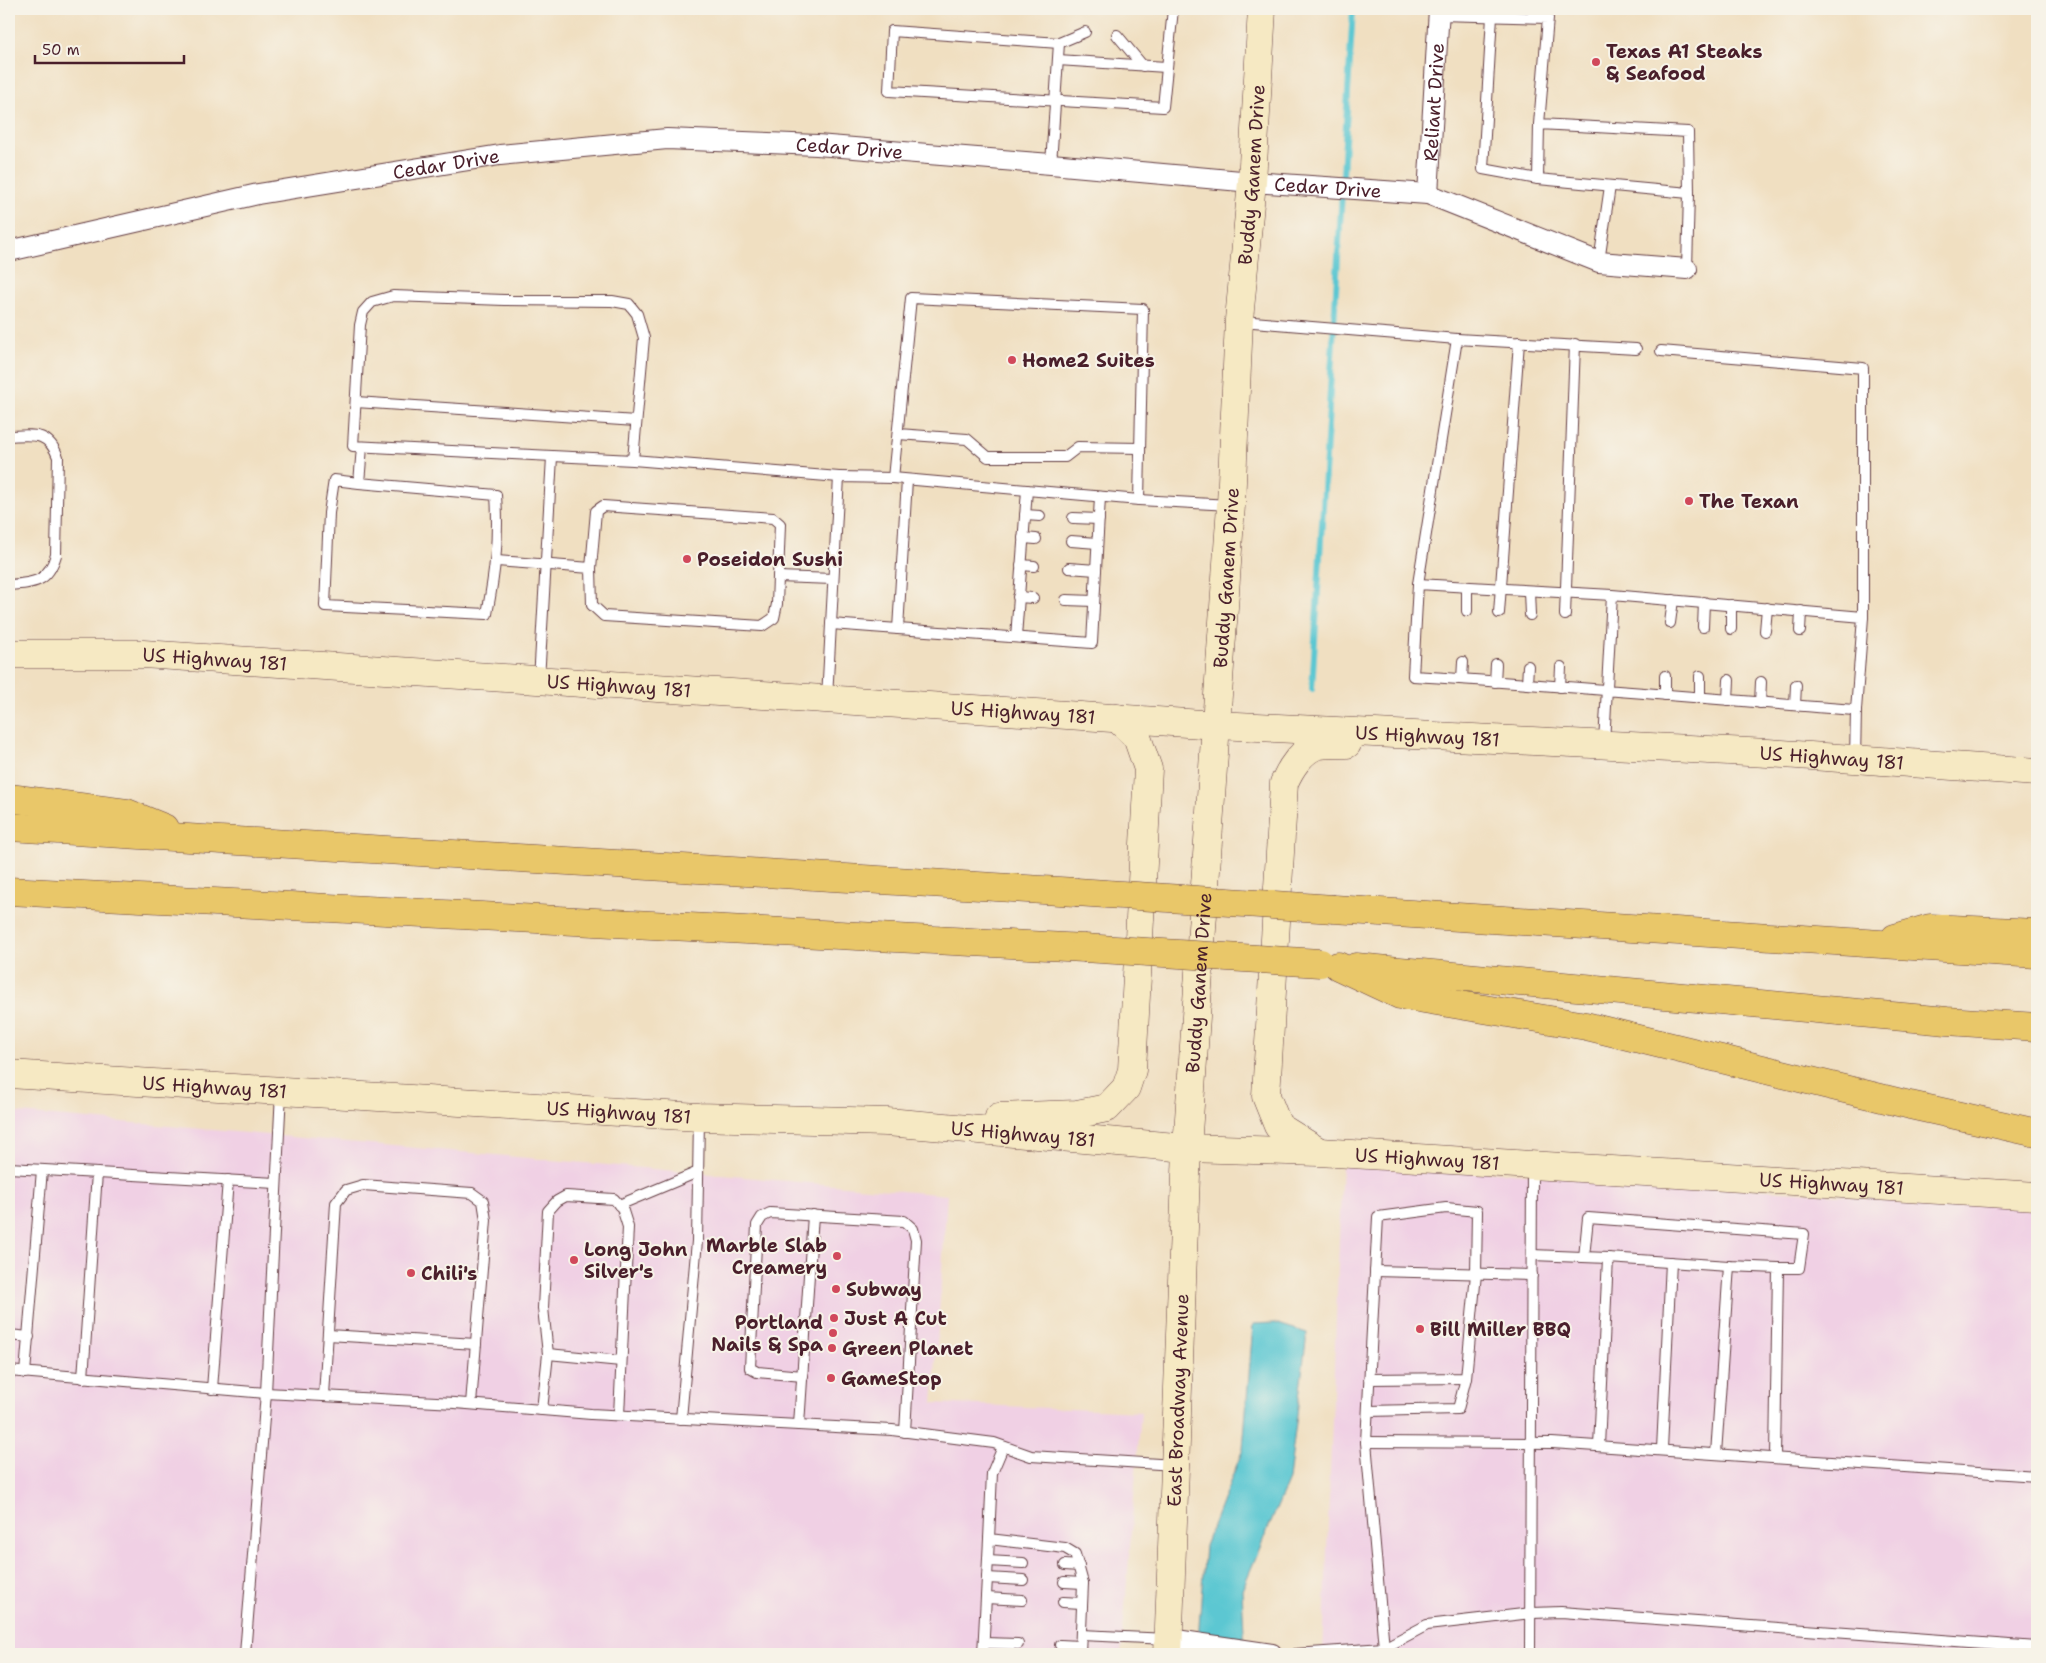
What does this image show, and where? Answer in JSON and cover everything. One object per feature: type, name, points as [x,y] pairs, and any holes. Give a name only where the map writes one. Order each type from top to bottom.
[{"type":"highway","points":[[9,798],[127,813],[184,836]]},
{"type":"highway","points":[[9,827],[184,836],[2037,954]]},
{"type":"highway","points":[[9,890],[1084,948],[1329,964],[1947,1021],[2037,1026]]},
{"type":"highway","points":[[1876,944],[1930,928],[2037,933]]},
{"type":"highway","points":[[1329,964],[1400,995],[1586,1026],[1900,1103],[2037,1133]]},
{"type":"main road","name":"Buddy Ganem Drive","points":[[1187,1148],[1231,505],[1239,320],[1252,182],[1262,9]]},
{"type":"main road","name":"US Highway 181","points":[[9,654],[143,654],[1216,725],[1604,744],[2037,772]]},
{"type":"main road","points":[[887,1122],[1077,1114],[1107,1108],[1126,1088],[1132,1070],[1148,769],[1137,738],[1117,718]]},
{"type":"main road","points":[[1319,1152],[1278,1126],[1266,1096],[1284,783],[1296,762],[1316,746],[1453,737]]},
{"type":"main road","name":"US Highway 181","points":[[9,1074],[699,1117],[887,1122],[1187,1148],[1319,1152],[2037,1196]]},
{"type":"main road","name":"East Broadway Avenue","points":[[1169,1647],[1187,1148]]},
{"type":"street","name":"Reliant Drive","points":[[1428,194],[1439,12]]},
{"type":"street","name":"Cedar Drive","points":[[9,251],[258,194],[500,155],[666,139],[817,145],[1252,182],[1428,194],[1599,262],[1687,269]]},
{"type":"street","points":[[1169,1647],[1196,1643],[1272,1654]]},
{"type":"lane","points":[[1085,32],[1059,43],[892,31],[889,91],[1163,107],[1173,9]]},
{"type":"lane","points":[[1439,12],[1548,18],[1538,179]]},
{"type":"lane","points":[[1492,16],[1483,169],[1538,179],[1688,193]]},
{"type":"lane","points":[[1117,35],[1144,66]]},
{"type":"lane","points":[[1051,164],[1059,43]]},
{"type":"lane","points":[[1058,60],[1166,68]]},
{"type":"lane","points":[[1540,124],[1688,132],[1687,269]]},
{"type":"lane","points":[[1599,262],[1610,186]]},
{"type":"lane","points":[[632,460],[644,338],[637,314],[629,304],[612,301],[393,296],[372,302],[362,312],[353,446],[632,460],[839,477],[893,478],[1139,500],[1231,505]]},
{"type":"lane","points":[[893,478],[911,298],[1143,309],[1139,500]]},
{"type":"lane","points":[[1239,320],[1457,339],[1575,344],[1636,349]]},
{"type":"lane","points":[[1457,339],[1418,584],[1413,676],[1856,710]]},
{"type":"lane","points":[[1498,613],[1519,342]]},
{"type":"lane","points":[[1565,615],[1575,344]]},
{"type":"lane","points":[[1661,351],[1863,368],[1863,617],[1856,710],[1855,759]]},
{"type":"lane","points":[[356,402],[636,421]]},
{"type":"lane","points":[[898,434],[968,439],[988,457],[1065,457],[1078,447],[1140,448]]},
{"type":"lane","points":[[9,436],[35,435],[47,438],[54,446],[58,457],[56,555],[52,568],[44,578],[30,583],[9,585]]},
{"type":"lane","points":[[360,483],[362,447]]},
{"type":"lane","points":[[539,681],[552,457]]},
{"type":"lane","points":[[827,699],[839,477]]},
{"type":"lane","points":[[334,480],[360,483],[496,495],[498,524],[496,562],[487,614],[325,606],[330,513],[334,480]]},
{"type":"lane","points":[[898,628],[907,480]]},
{"type":"lane","points":[[1016,637],[1027,490]]},
{"type":"lane","points":[[831,624],[1092,643],[1100,497]]},
{"type":"lane","points":[[604,506],[773,518],[780,524],[777,604],[774,618],[762,626],[604,616],[592,605],[591,568],[596,511],[604,506]]},
{"type":"lane","points":[[1025,515],[1040,516]]},
{"type":"lane","points":[[1073,518],[1099,519]]},
{"type":"lane","points":[[1023,538],[1036,539]]},
{"type":"lane","points":[[1071,541],[1097,543]]},
{"type":"lane","points":[[496,562],[591,568]]},
{"type":"lane","points":[[1021,565],[1034,566]]},
{"type":"lane","points":[[1069,568],[1096,570]]},
{"type":"lane","points":[[778,577],[833,579]]},
{"type":"lane","points":[[1418,584],[1612,594],[1863,617]]},
{"type":"lane","points":[[1466,611],[1467,587]]},
{"type":"lane","points":[[1529,591],[1530,615]]},
{"type":"lane","points":[[1604,744],[1612,594]]},
{"type":"lane","points":[[1018,597],[1033,598]]},
{"type":"lane","points":[[1066,600],[1094,601]]},
{"type":"lane","points":[[1670,623],[1672,600]]},
{"type":"lane","points":[[1703,626],[1704,602]]},
{"type":"lane","points":[[1731,605],[1731,629]]},
{"type":"lane","points":[[1765,631],[1767,608]]},
{"type":"lane","points":[[1800,631],[1801,611]]},
{"type":"lane","points":[[1462,679],[1463,662]]},
{"type":"lane","points":[[1495,682],[1496,664]]},
{"type":"lane","points":[[1527,684],[1528,666]]},
{"type":"lane","points":[[1560,687],[1561,667]]},
{"type":"lane","points":[[1665,676],[1665,695]]},
{"type":"lane","points":[[1700,676],[1700,698]]},
{"type":"lane","points":[[1728,700],[1729,680]]},
{"type":"lane","points":[[1760,703],[1761,682]]},
{"type":"lane","points":[[1795,705],[1796,685]]},
{"type":"lane","points":[[245,1654],[266,1393],[281,1091]]},
{"type":"lane","points":[[681,1419],[697,1241],[699,1117]]},
{"type":"lane","points":[[1530,1654],[1532,1613],[1532,1165]]},
{"type":"lane","points":[[9,1168],[276,1183]]},
{"type":"lane","points":[[25,1373],[42,1170]]},
{"type":"lane","points":[[619,1205],[698,1172]]},
{"type":"lane","points":[[83,1378],[97,1173]]},
{"type":"lane","points":[[212,1389],[228,1180]]},
{"type":"lane","points":[[324,1396],[336,1203],[346,1190],[363,1185],[472,1193],[483,1201],[486,1220],[471,1404]]},
{"type":"lane","points":[[542,1410],[548,1354],[543,1308],[548,1210],[557,1201],[566,1196],[614,1200],[622,1208],[628,1227],[619,1415]]},
{"type":"lane","points":[[1368,1411],[1458,1409],[1466,1378],[1476,1274],[1477,1211],[1446,1208],[1378,1217],[1366,1442],[1384,1648]]},
{"type":"lane","points":[[803,1376],[757,1372],[750,1368],[757,1225],[762,1217],[770,1213],[904,1221],[913,1229],[916,1240],[905,1432]]},
{"type":"lane","points":[[799,1425],[813,1215]]},
{"type":"lane","points":[[1532,1255],[1799,1268],[1804,1234],[1588,1218],[1584,1257]]},
{"type":"lane","points":[[1599,1446],[1608,1258]]},
{"type":"lane","points":[[1662,1449],[1671,1262]]},
{"type":"lane","points":[[1716,1454],[1729,1266]]},
{"type":"lane","points":[[1775,1457],[1778,1268]]},
{"type":"lane","points":[[1375,1271],[1532,1275]]},
{"type":"lane","points":[[9,1335],[29,1336]]},
{"type":"lane","points":[[328,1336],[476,1344]]},
{"type":"lane","points":[[548,1354],[621,1361]]},
{"type":"lane","points":[[9,1371],[266,1393],[471,1404],[905,1432],[994,1443],[1031,1456],[1176,1465]]},
{"type":"lane","points":[[1370,1379],[1466,1378]]},
{"type":"lane","points":[[1366,1442],[1532,1443],[1662,1449],[2037,1476]]},
{"type":"lane","points":[[983,1654],[992,1473],[1003,1446]]},
{"type":"lane","points":[[989,1539],[1065,1548],[1075,1554],[1084,1583],[1080,1645]]},
{"type":"lane","points":[[988,1561],[1023,1563]]},
{"type":"lane","points":[[1065,1565],[1079,1566]]},
{"type":"lane","points":[[987,1578],[1023,1580]]},
{"type":"lane","points":[[1064,1582],[1084,1583]]},
{"type":"lane","points":[[986,1598],[1022,1600]]},
{"type":"lane","points":[[1062,1602],[1082,1603]]},
{"type":"lane","points":[[1295,1654],[1384,1648],[1427,1625],[1532,1613],[1561,1612],[2021,1649],[2037,1647]]},
{"type":"lane","points":[[984,1642],[1018,1644]]},
{"type":"lane","points":[[1060,1645],[1169,1647]]},
{"type":"shaded area","points":[[9,1112],[947,1195],[933,1403],[1141,1412],[1121,1654],[9,1654]]},
{"type":"shaded area","points":[[1342,1162],[2037,1208],[2037,1654],[1323,1654]]},
{"type":"water","points":[[1275,1323],[1307,1333],[1289,1479],[1242,1590],[1245,1654],[1197,1654],[1205,1546],[1243,1449],[1253,1324]]},
{"type":"waterway","points":[[1312,689],[1353,9]]},
{"type":"place","name":"Texas A1 Steaks & Seafood","points":[[1596,62]]},
{"type":"place","name":"Home2 Suites","points":[[1012,360]]},
{"type":"place","name":"The Texan","points":[[1689,501]]},
{"type":"place","name":"Poseidon Sushi","points":[[687,559]]},
{"type":"place","name":"Marble Slab Creamery","points":[[837,1256]]},
{"type":"place","name":"Long John Silver's","points":[[574,1260]]},
{"type":"place","name":"Chili's","points":[[411,1273]]},
{"type":"place","name":"Subway","points":[[836,1289]]},
{"type":"place","name":"Just A Cut","points":[[834,1318]]},
{"type":"place","name":"Bill Miller BBQ","points":[[1420,1329]]},
{"type":"place","name":"Portland Nails & Spa","points":[[833,1333]]},
{"type":"place","name":"Green Planet","points":[[832,1348]]},
{"type":"place","name":"GameStop","points":[[831,1378]]}]
